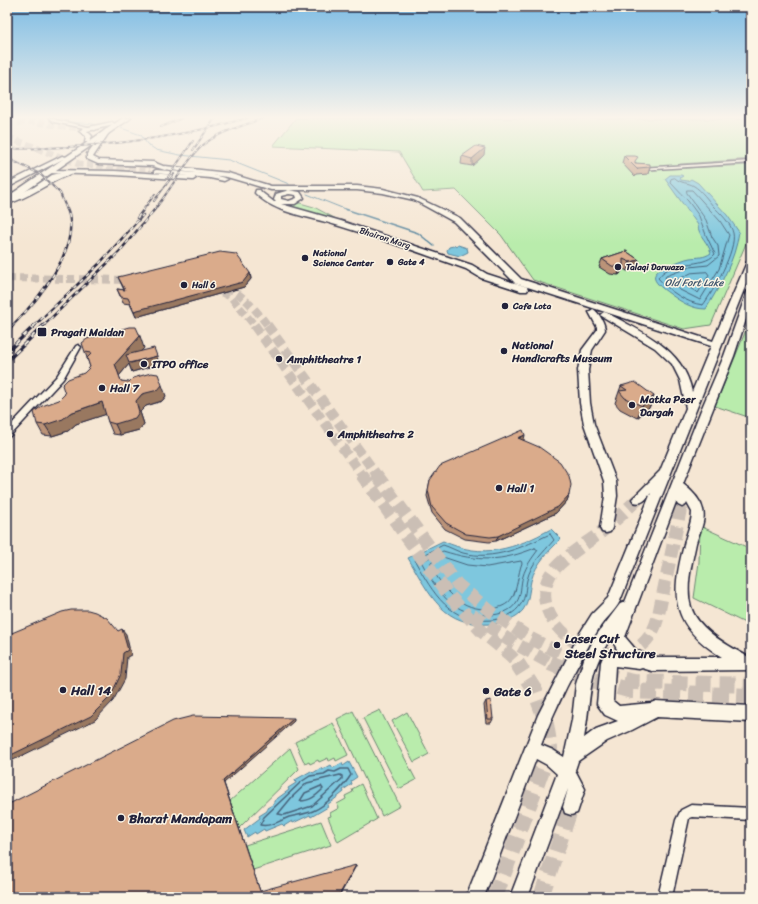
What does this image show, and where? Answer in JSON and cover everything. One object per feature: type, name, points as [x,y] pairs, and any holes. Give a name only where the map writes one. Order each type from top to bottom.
[{"type":"highway","points":[[7,196],[59,160]]},
{"type":"highway","points":[[7,202],[66,160]]},
{"type":"main road","points":[[7,186],[58,160]]},
{"type":"main road","points":[[93,160],[224,179]]},
{"type":"main road","points":[[150,168],[165,168]]},
{"type":"main road","points":[[150,168],[210,168],[228,171],[241,178]]},
{"type":"main road","name":"Bhairon Marg","points":[[165,168],[215,172],[241,178],[258,189],[258,193],[272,203],[295,212],[316,217],[469,267],[485,277],[516,283],[680,333],[716,348]]},
{"type":"main road","name":"Bhairon Marg","points":[[49,172],[69,174],[115,173],[224,179],[258,189],[330,187],[357,188],[383,191],[408,197],[431,205],[451,216],[507,270],[516,283],[593,312],[716,348]]},
{"type":"main road","points":[[7,202],[37,189],[55,177],[69,174]]},
{"type":"main road","points":[[258,189],[284,193],[312,192],[330,187]]},
{"type":"main road","points":[[258,189],[276,197],[279,202],[286,203],[296,202],[301,199],[300,194],[294,192]]},
{"type":"main road","points":[[276,197],[284,193]]},
{"type":"main road","points":[[286,203],[293,209],[316,217]]},
{"type":"main road","points":[[295,212],[311,221],[449,267],[485,277],[490,274],[503,274],[507,270]]},
{"type":"main road","points":[[404,245],[412,255]]},
{"type":"main road","points":[[475,897],[546,713],[585,638],[597,618],[610,606],[613,600],[667,470],[690,408],[716,348],[722,329],[751,262]]},
{"type":"main road","points":[[652,664],[640,661],[628,653],[618,637],[678,486],[706,410],[729,356],[751,292]]},
{"type":"main road","points":[[593,312],[601,327],[601,330],[587,350],[583,376],[589,424],[610,481],[611,496],[606,528]]},
{"type":"main road","points":[[604,315],[664,350],[674,360],[681,370],[688,390],[690,408]]},
{"type":"main road","points":[[680,333],[708,335],[714,334],[722,329]]},
{"type":"main road","points":[[638,499],[667,470]]},
{"type":"main road","points":[[678,486],[682,502]]},
{"type":"main road","points":[[678,486],[684,490],[697,510],[697,517],[688,554],[682,594],[686,613],[696,629],[720,648],[749,664]]},
{"type":"main road","points":[[519,897],[569,763],[580,720],[583,684],[591,659],[600,642],[632,600]]},
{"type":"main road","points":[[749,664],[652,664],[617,659],[610,660],[607,664],[606,704],[610,710],[619,714],[656,709],[751,714]]},
{"type":"main road","points":[[569,763],[602,735],[627,725],[656,709]]},
{"type":"main road","points":[[531,750],[569,763]]},
{"type":"main road","points":[[569,763],[577,789],[571,807]]},
{"type":"street","points":[[636,169],[751,162]]},
{"type":"street","points":[[7,434],[60,377],[78,347]]},
{"type":"street","points":[[665,897],[682,820],[685,814],[691,811],[751,814]]},
{"type":"green space","points":[[404,160],[734,160],[680,164],[685,168],[751,165],[751,232],[711,325],[684,329],[533,280],[501,235],[456,190],[423,192]]},
{"type":"green space","points":[[300,203],[314,207],[338,220],[307,213],[291,205]]},
{"type":"green space","points":[[751,318],[751,418],[715,406]]},
{"type":"green space","points":[[700,526],[751,549],[751,626],[694,598],[699,562]]},
{"type":"green space","points":[[380,710],[416,780],[399,789],[363,718]]},
{"type":"green space","points":[[353,711],[400,806],[382,816],[337,719]]},
{"type":"green space","points":[[407,712],[429,754],[414,762],[392,721]]},
{"type":"green space","points":[[333,723],[348,755],[336,761],[335,758],[329,761],[328,758],[319,762],[318,760],[310,764],[309,762],[305,764],[295,742]]},
{"type":"green space","points":[[290,748],[299,769],[239,828],[230,801]]},
{"type":"green space","points":[[361,784],[377,819],[338,842],[328,817],[331,816],[330,813],[339,808],[337,804],[346,799],[345,796],[353,792],[352,789]]},
{"type":"green space","points":[[321,821],[331,845],[253,870],[245,845]]},
{"type":"water","name":"Old Fort Lake","points":[[670,175],[681,175],[683,176],[680,178],[681,180],[688,181],[691,179],[698,183],[727,215],[739,232],[734,253],[722,282],[706,309],[691,306],[678,300],[658,285],[654,277],[664,267],[686,259],[703,257],[711,253],[698,229],[698,225],[665,179]]},
{"type":"water","points":[[458,245],[467,248],[468,252],[460,256],[448,253],[447,250],[449,247]]},
{"type":"water","points":[[551,529],[561,539],[543,558],[536,569],[531,581],[525,607],[520,613],[509,620],[493,624],[476,624],[461,620],[450,614],[440,606],[432,596],[408,558],[443,541],[458,547],[472,550],[498,550],[524,542]]},
{"type":"water","points":[[349,762],[357,777],[351,781],[352,784],[343,790],[344,792],[327,805],[328,807],[311,817],[310,815],[293,823],[292,821],[284,826],[282,824],[265,831],[264,829],[247,837],[244,830],[260,818],[259,816],[267,811],[267,808],[274,804],[274,801],[289,790],[288,788],[296,783],[295,780],[311,771],[313,773],[321,768],[322,770],[331,765],[333,768],[342,763],[343,766]]},
{"type":"building","points":[[628,160],[636,160],[635,163],[650,164],[650,167],[638,168],[638,170]]},
{"type":"building","points":[[626,251],[639,260],[630,262],[623,259],[623,266],[620,267],[612,266],[602,259]]},
{"type":"building","name":"Hall 6","points":[[220,252],[236,254],[250,273],[243,282],[134,311],[128,298],[121,297],[117,289],[125,290],[118,277]]},
{"type":"building","name":"Hall 7","points":[[129,327],[136,327],[140,336],[115,364],[121,381],[129,382],[133,378],[151,373],[158,374],[162,385],[158,390],[142,394],[136,401],[139,412],[135,418],[115,424],[108,422],[102,402],[70,413],[63,419],[45,425],[37,424],[34,412],[42,406],[59,400],[65,394],[62,385],[68,379],[84,373],[90,367],[87,358],[92,353],[85,352],[82,343],[87,339],[103,334],[111,335],[115,331]]},
{"type":"building","points":[[154,348],[157,356],[129,363],[126,355]]},
{"type":"building","points":[[635,382],[654,396],[642,406],[625,398],[619,391],[627,390],[621,386]]},
{"type":"building","name":"Hall 1","points":[[523,430],[525,435],[518,438],[539,447],[560,462],[569,476],[571,485],[569,495],[558,507],[498,536],[490,537],[466,534],[446,523],[432,507],[428,490],[430,480],[440,466]]},
{"type":"building","name":"Hall 14","points":[[71,610],[88,610],[95,612],[107,618],[118,631],[122,629],[128,650],[123,653],[121,674],[110,697],[91,716],[7,757],[7,635],[62,612]]},
{"type":"building","points":[[491,700],[493,719],[488,719],[486,701]]},
{"type":"building","name":"Bharat Mandapam","points":[[193,716],[294,718],[223,781],[260,891],[356,865],[338,897],[7,897],[7,805],[173,721]]},
{"type":"waterway","points":[[229,160],[289,184]]},
{"type":"waterway","points":[[307,194],[347,210]]},
{"type":"waterway","points":[[345,209],[418,233],[434,246]]},
{"type":"tunnel","points":[[69,160],[79,164],[150,168]]},
{"type":"tunnel","points":[[7,278],[134,280]]},
{"type":"tunnel","points":[[211,287],[231,297],[255,326]]},
{"type":"tunnel","points":[[226,287],[244,299],[268,326]]},
{"type":"tunnel","points":[[254,325],[362,475]]},
{"type":"tunnel","points":[[267,325],[377,475]]},
{"type":"tunnel","points":[[361,474],[447,593],[481,631],[511,656],[518,664]]},
{"type":"tunnel","points":[[376,474],[457,584],[490,611],[528,637],[582,664]]},
{"type":"tunnel","points":[[638,499],[604,530],[559,564],[549,577],[545,598],[551,618],[566,635],[586,648],[607,654],[629,652],[646,640],[658,617],[682,502]]},
{"type":"tunnel","points":[[472,615],[509,640],[551,663]]},
{"type":"tunnel","points":[[495,897],[550,748],[545,718],[535,691],[517,663]]},
{"type":"tunnel","points":[[551,663],[589,679],[632,691],[751,696]]},
{"type":"tunnel","points":[[579,663],[615,678],[634,682],[751,685]]},
{"type":"tunnel","points":[[541,897],[571,807]]},
{"type":"railway","points":[[12,160],[40,174],[60,193],[67,210]]},
{"type":"railway","points":[[168,177],[180,160]]},
{"type":"railway","points":[[154,210],[190,160]]},
{"type":"railway","points":[[154,201],[174,174]]},
{"type":"railway","points":[[143,210],[155,194]]},
{"type":"railway","points":[[12,326],[45,288],[63,256],[69,240],[70,224],[67,209]]},
{"type":"railway","points":[[137,218],[144,209]]},
{"type":"railway","points":[[43,326],[119,252],[155,209]]},
{"type":"railway","points":[[34,326],[99,264],[143,215]]},
{"type":"railway","points":[[7,332],[13,325]]},
{"type":"railway","points":[[7,352],[35,325]]},
{"type":"railway","points":[[7,361],[44,325]]},
{"type":"place","name":"National Science Center","points":[[305,258]]},
{"type":"place","name":"Gate 4","points":[[390,262]]},
{"type":"place","name":"Talaqi Darwaza","points":[[618,267]]},
{"type":"place","name":"Hall 6","points":[[184,285]]},
{"type":"place","name":"Cafe Lota","points":[[505,306]]},
{"type":"place","name":"Pragati Maidan","points":[[42,332]]},
{"type":"place","name":"National Handicrafts Museum","points":[[504,351]]},
{"type":"place","name":"Amphitheatre 1","points":[[279,359]]},
{"type":"place","name":"ITPO office","points":[[144,364]]},
{"type":"place","name":"Hall 7","points":[[102,388]]},
{"type":"place","name":"Matka Peer Dargah","points":[[632,405]]},
{"type":"place","name":"Amphitheatre 2","points":[[330,434]]},
{"type":"place","name":"Hall 1","points":[[499,488]]},
{"type":"place","name":"Laser Cut Steel Structure","points":[[557,645]]},
{"type":"place","name":"Hall 14","points":[[63,690]]},
{"type":"place","name":"Gate 6","points":[[486,691]]},
{"type":"place","name":"Bharat Mandapam","points":[[121,818]]}]
